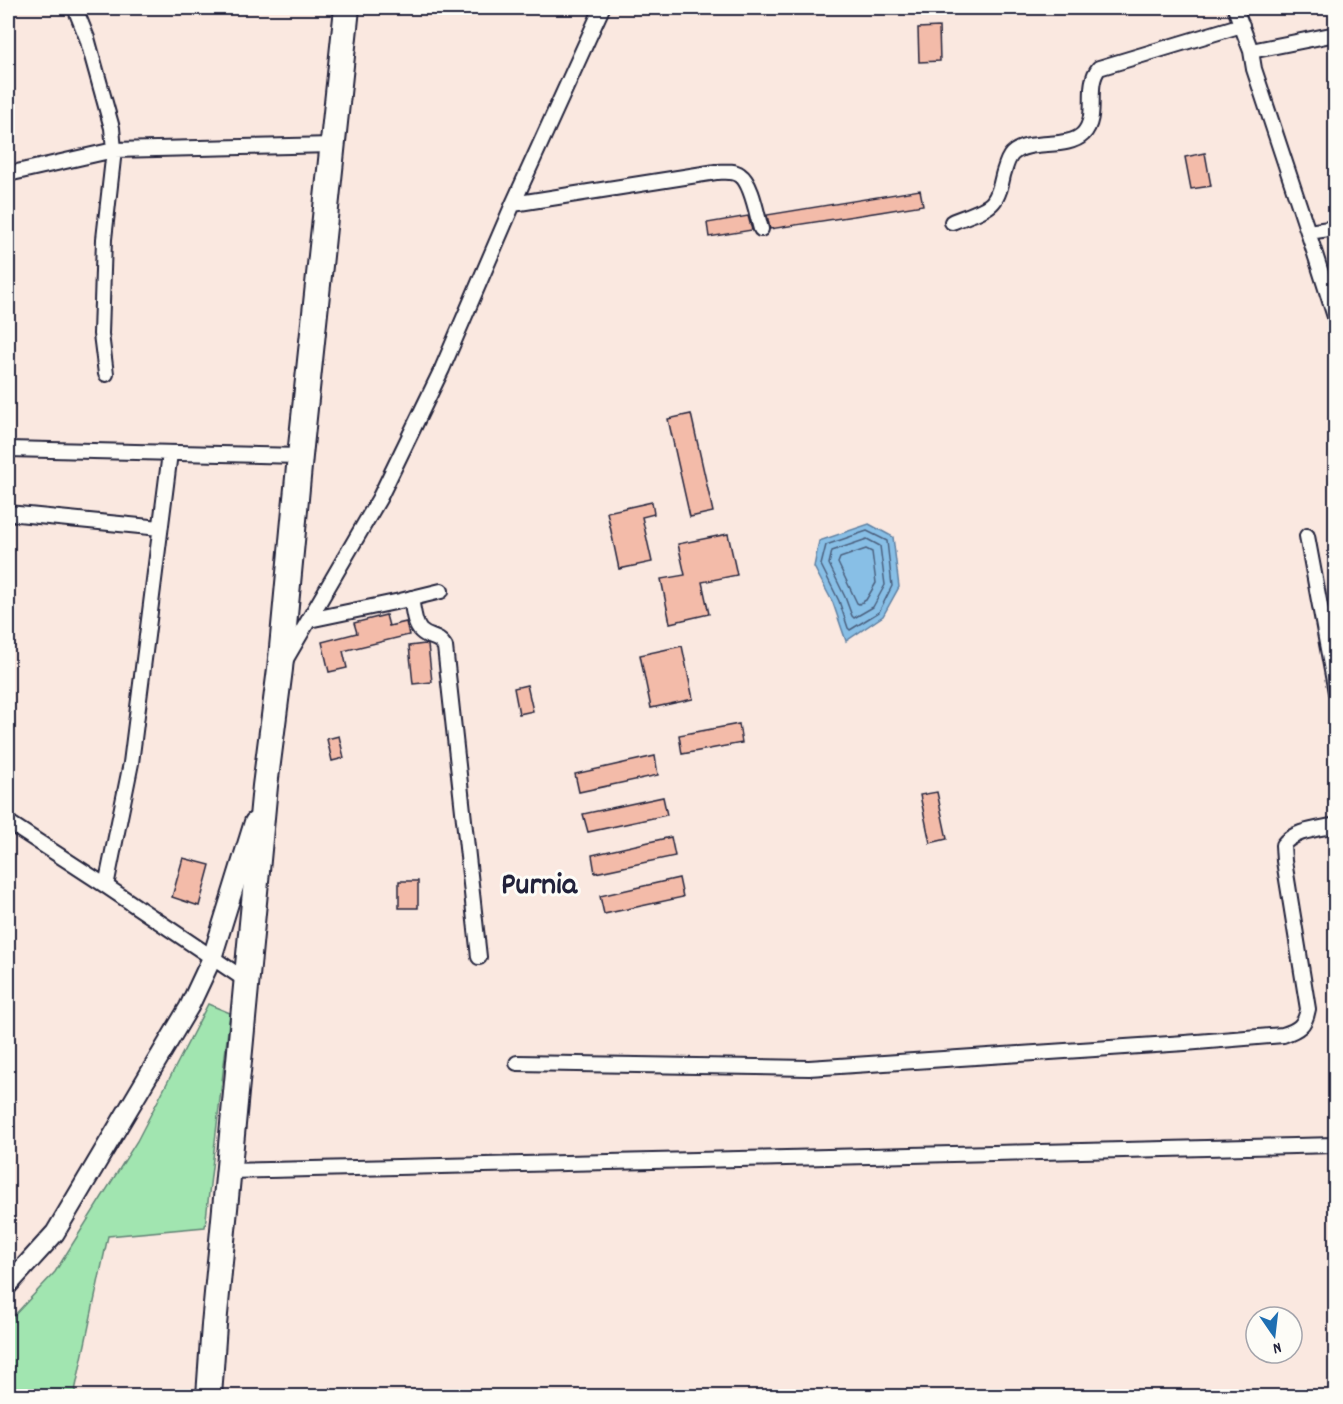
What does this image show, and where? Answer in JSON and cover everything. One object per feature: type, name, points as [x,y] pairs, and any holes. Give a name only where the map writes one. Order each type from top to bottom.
[{"type":"highway","points":[[209,1396],[228,1171],[266,786],[280,669],[347,8]]},
{"type":"street","points":[[75,8],[87,38],[112,128],[114,150],[104,239],[101,334],[106,374]]},
{"type":"street","points":[[280,669],[380,499],[442,369],[513,204],[602,8]]},
{"type":"street","points":[[1235,8],[1251,51],[1254,69],[1335,320]]},
{"type":"street","points":[[952,222],[993,202],[1011,154],[1023,148],[1071,141],[1082,135],[1090,122],[1093,81],[1100,68],[1242,25]]},
{"type":"street","points":[[1251,51],[1335,34]]},
{"type":"street","points":[[8,174],[114,150],[333,145]]},
{"type":"street","points":[[513,204],[730,171],[740,175],[751,191],[761,229]]},
{"type":"street","points":[[1308,232],[1335,228]]},
{"type":"street","points":[[8,449],[300,456]]},
{"type":"street","points":[[106,886],[131,762],[170,453]]},
{"type":"street","points":[[8,513],[160,528]]},
{"type":"street","points":[[1307,536],[1332,649],[1335,692]]},
{"type":"street","points":[[309,620],[441,591]]},
{"type":"street","points":[[411,598],[417,625],[421,632],[437,638],[445,647],[479,957]]},
{"type":"street","points":[[8,1285],[55,1233],[189,1006],[212,958],[266,786]]},
{"type":"street","points":[[8,822],[247,981]]},
{"type":"street","points":[[517,1063],[809,1068],[1283,1035],[1297,1030],[1306,1019],[1308,1009],[1283,845],[1287,839],[1296,835],[1335,825]]},
{"type":"street","points":[[228,1171],[1335,1145]]},
{"type":"green space","points":[[208,1004],[230,1013],[205,1227],[108,1236],[74,1396],[8,1396],[8,1322],[55,1272],[137,1141]]},
{"type":"water","points":[[869,524],[893,537],[899,587],[883,616],[846,641],[833,603],[814,567],[819,541]]},
{"type":"building","points":[[939,27],[940,61],[919,62],[918,28]]},
{"type":"building","points":[[1205,153],[1211,186],[1191,189],[1185,157]]},
{"type":"building","points":[[920,190],[923,205],[770,229],[767,215]]},
{"type":"building","points":[[748,216],[752,230],[709,237],[707,223]]},
{"type":"building","points":[[691,414],[713,512],[690,517],[668,419]]},
{"type":"building","points":[[652,502],[654,514],[642,517],[652,562],[619,569],[607,512]]},
{"type":"building","points":[[728,534],[737,575],[702,582],[709,614],[670,623],[661,579],[685,575],[678,544]]},
{"type":"building","points":[[386,615],[389,626],[406,622],[409,635],[343,651],[347,668],[329,672],[322,642],[357,633],[354,623]]},
{"type":"building","points":[[428,645],[432,682],[413,684],[409,646]]},
{"type":"building","points":[[682,646],[693,699],[651,708],[640,655]]},
{"type":"building","points":[[527,685],[533,711],[519,714],[514,688]]},
{"type":"building","points":[[739,724],[742,743],[682,754],[679,735]]},
{"type":"building","points":[[339,736],[344,758],[332,761],[327,739]]},
{"type":"building","points":[[655,756],[658,775],[579,792],[575,774]]},
{"type":"building","points":[[937,792],[947,839],[930,843],[920,795]]},
{"type":"building","points":[[663,797],[667,815],[588,832],[583,814]]},
{"type":"building","points":[[671,837],[675,856],[595,873],[592,855]]},
{"type":"building","points":[[183,858],[210,865],[199,906],[172,897]]},
{"type":"building","points":[[679,878],[683,897],[604,914],[600,896]]},
{"type":"building","points":[[399,881],[418,881],[418,908],[399,908]]},
{"type":"district","name":"Purnia","points":[[539,882]]}]
